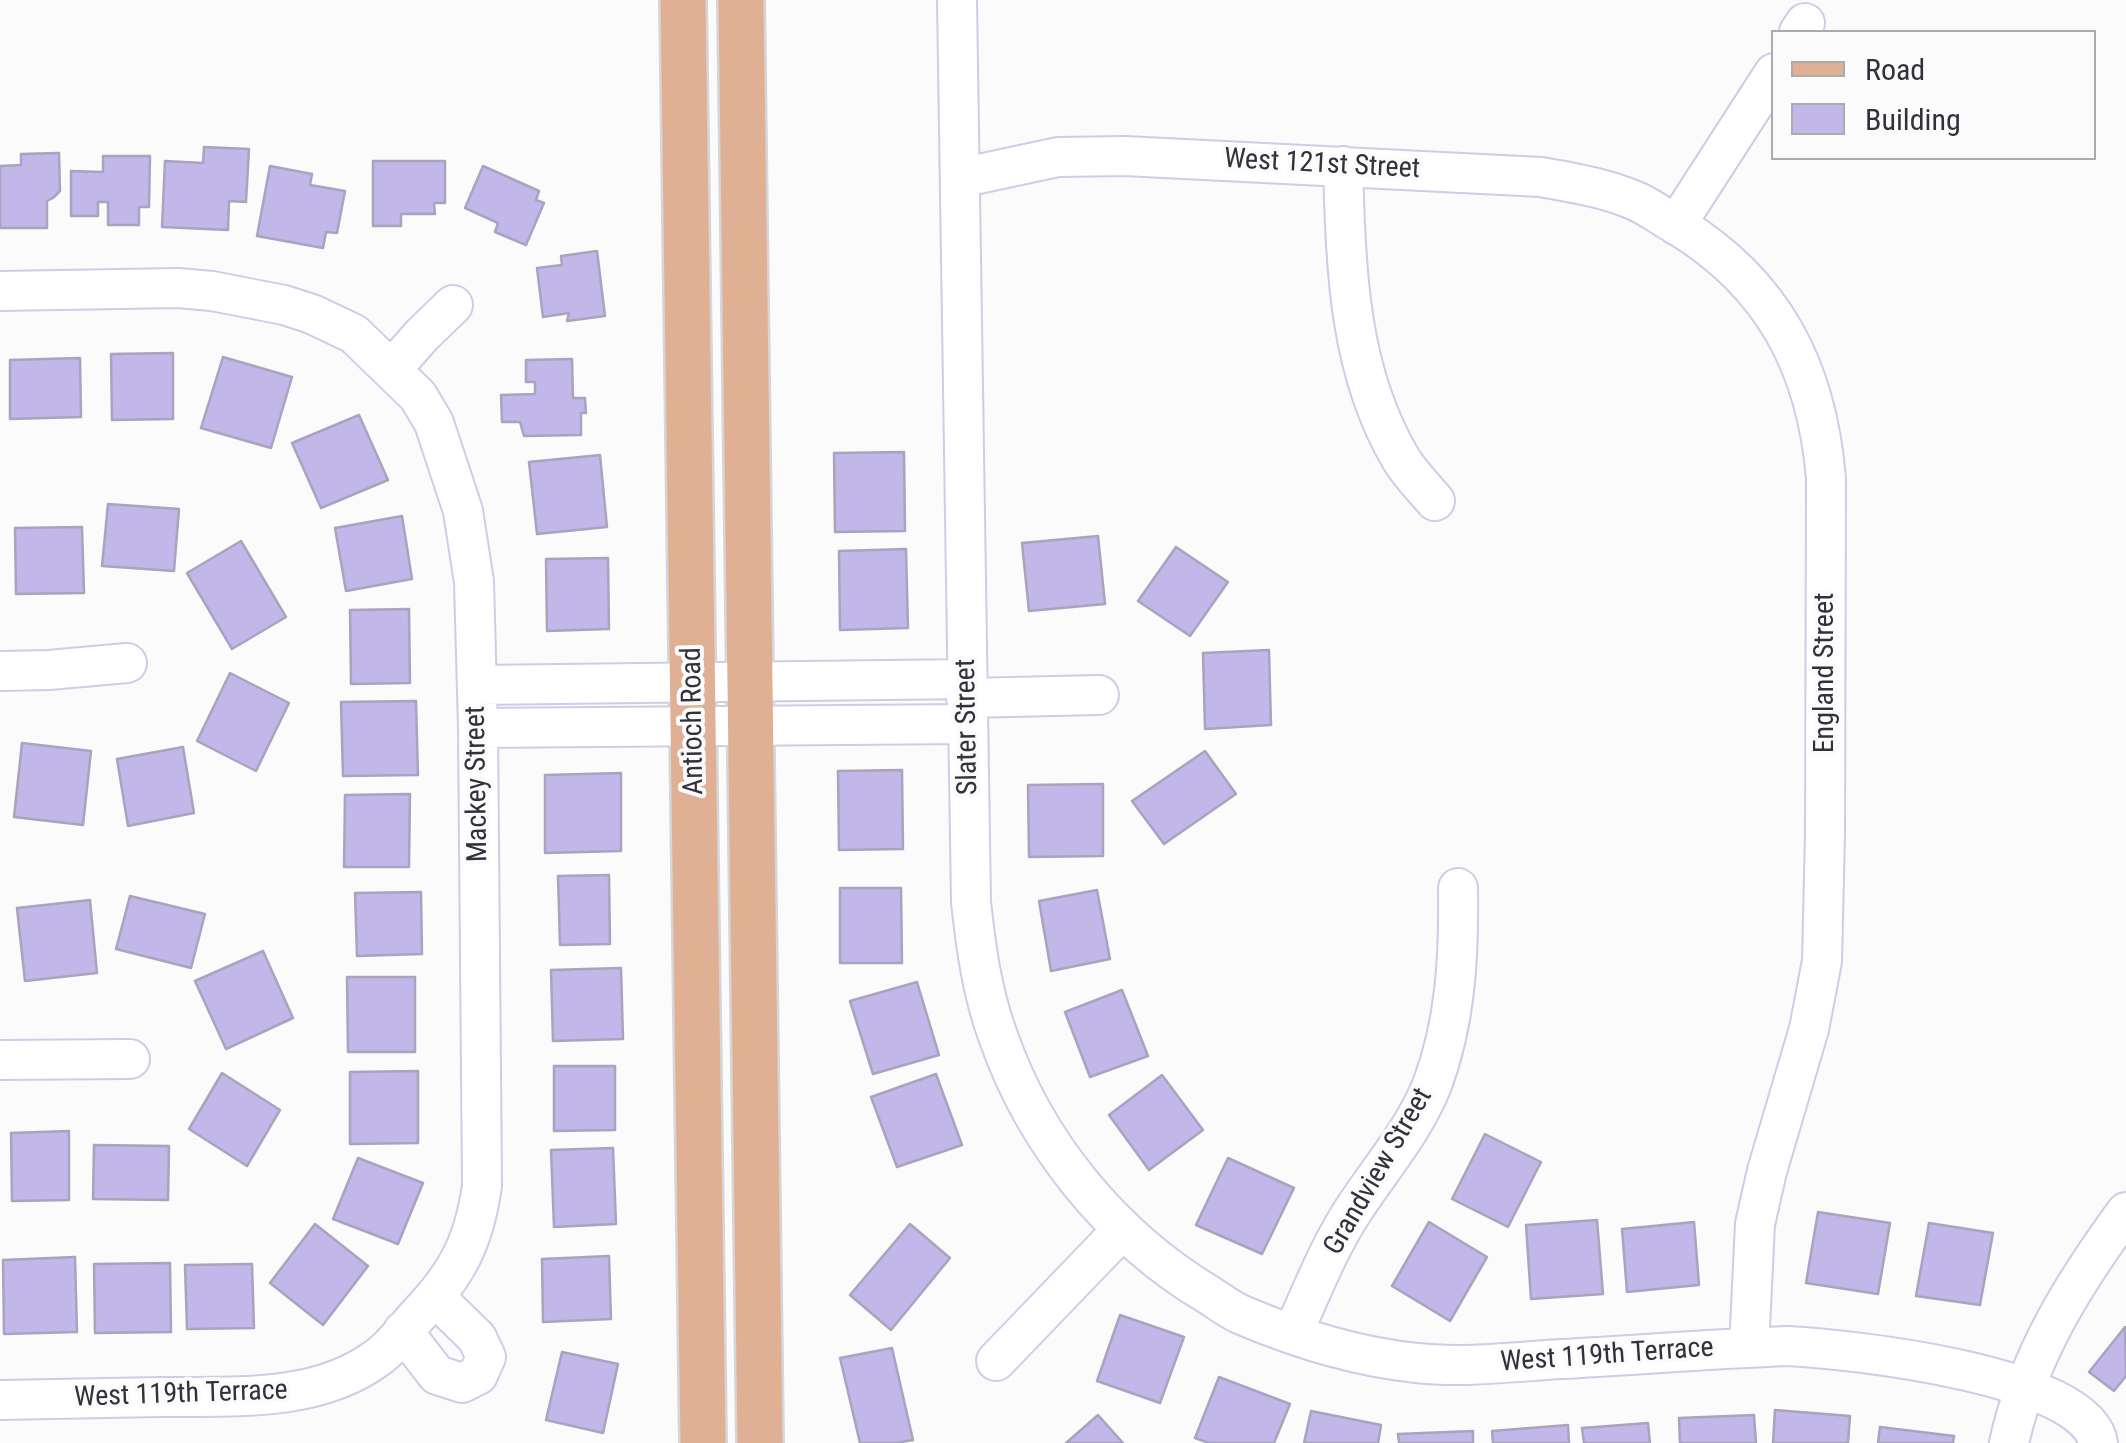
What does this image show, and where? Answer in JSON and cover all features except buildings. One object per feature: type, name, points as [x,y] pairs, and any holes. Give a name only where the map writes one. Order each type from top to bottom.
[{"type":"main road","name":"Antioch Road","points":[[683,0],[703,1443]]},
{"type":"main road","name":"Antioch Road","points":[[741,0],[760,1443]]},
{"type":"street","name":"Slater Street","points":[[957,0],[970,902],[985,996],[1016,1081],[1051,1143],[1104,1211],[1123,1229]]},
{"type":"street","points":[[1676,225],[1771,77]]},
{"type":"street","name":"West 121st Street","points":[[960,178],[1058,157],[1125,156],[1541,177],[1639,202],[1676,225]]},
{"type":"street","points":[[1343,166],[1345,253],[1362,366],[1388,435],[1404,463],[1435,501]]},
{"type":"street","name":"England Street","points":[[1676,225],[1709,245],[1742,275],[1790,342],[1812,393],[1823,440],[1826,479],[1822,962],[1810,1029],[1766,1171],[1755,1224],[1749,1348]]},
{"type":"street","points":[[0,291],[178,288],[284,305],[354,334],[392,369],[453,306]]},
{"type":"street","name":"Mackey Street","points":[[392,369],[418,396],[434,422],[463,511],[474,582],[482,1186],[465,1253],[435,1297]]},
{"type":"street","points":[[0,671],[127,664]]},
{"type":"street","points":[[477,685],[693,704],[1099,695]]},
{"type":"street","points":[[478,728],[693,704]]},
{"type":"street","name":"Grandview Street","points":[[1293,1333],[1345,1224],[1416,1116],[1431,1086],[1449,1032],[1456,992],[1458,888]]},
{"type":"street","points":[[0,1060],[130,1059]]},
{"type":"street","points":[[2009,1443],[2024,1386],[2056,1317],[2126,1212]]},
{"type":"street","points":[[996,1361],[1123,1229]]},
{"type":"street","name":"West 119th Terrace","points":[[1123,1229],[1179,1277],[1240,1314],[1364,1356],[1420,1364],[1481,1364],[1788,1346],[1838,1348],[1912,1359],[2024,1386],[2074,1409],[2096,1432],[2098,1443]]},
{"type":"street","points":[[403,1331],[437,1374],[462,1384],[478,1375],[486,1358],[478,1338],[435,1297]]},
{"type":"street","name":"West 119th Terrace","points":[[0,1400],[246,1396],[305,1390],[340,1378],[378,1358],[435,1297]]}]
